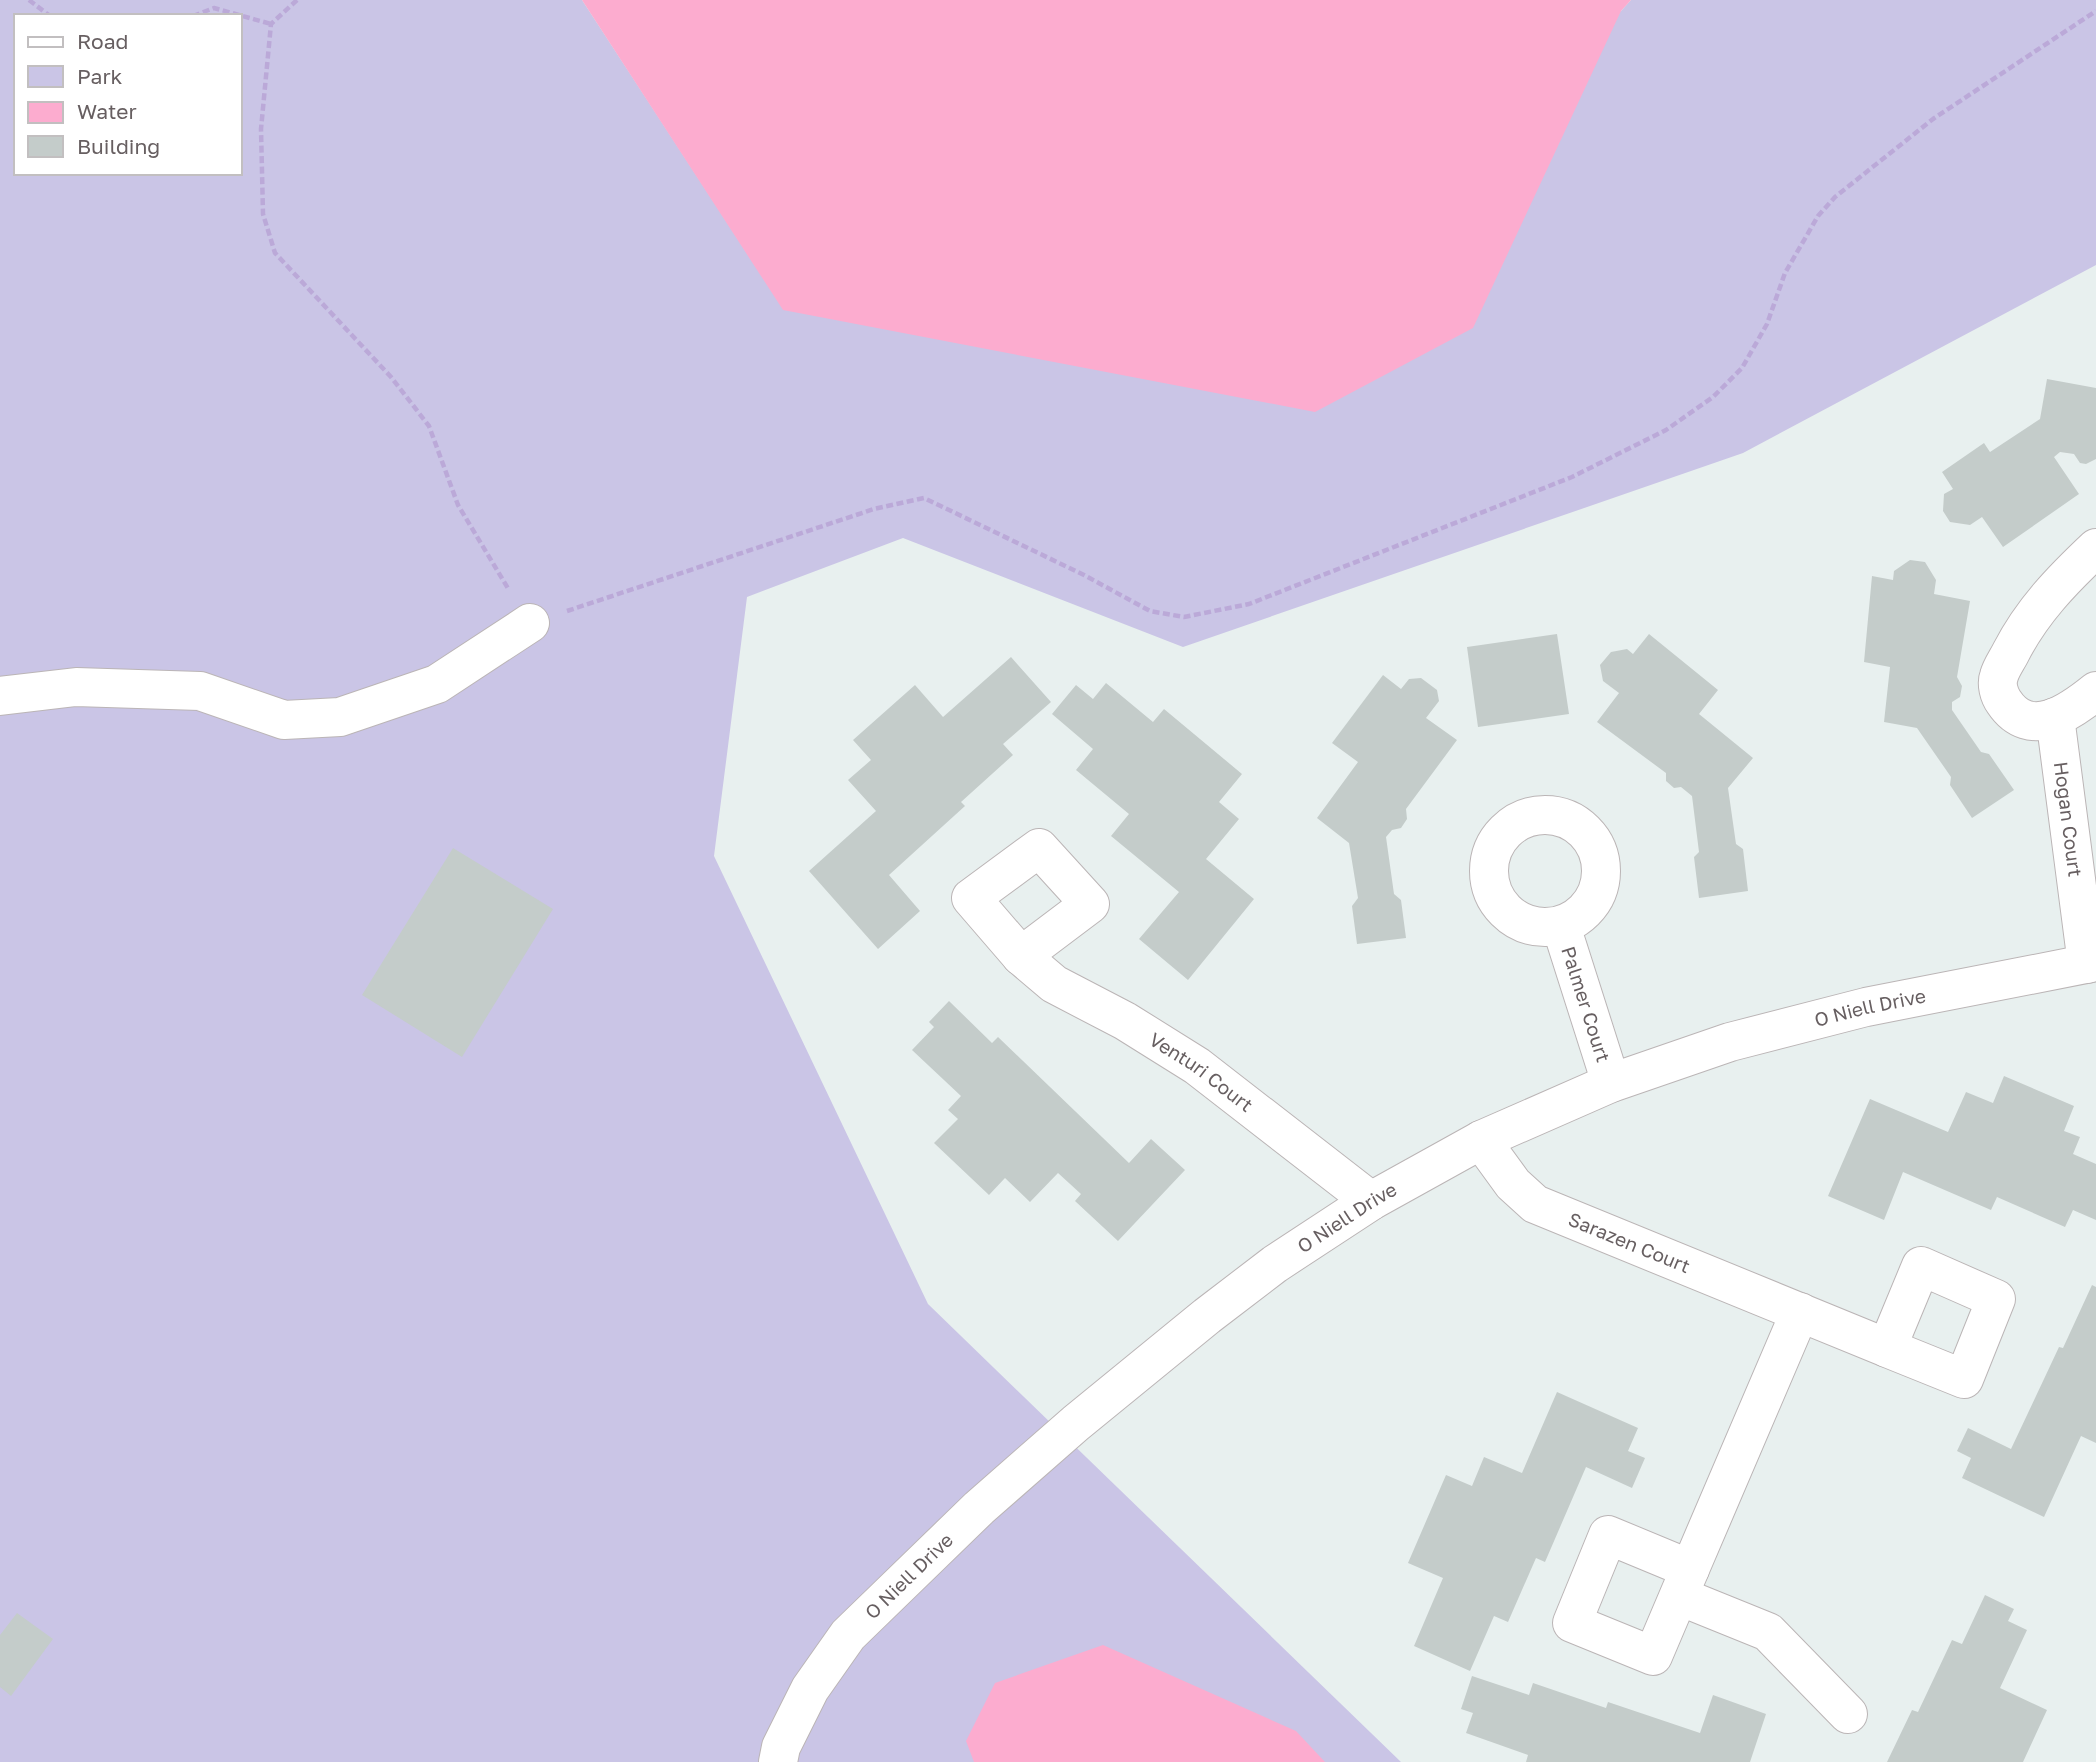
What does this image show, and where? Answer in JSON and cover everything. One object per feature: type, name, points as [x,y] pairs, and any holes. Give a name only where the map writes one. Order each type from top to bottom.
[{"type":"street","points":[[2096,548],[2055,586],[2022,631],[1998,678],[2000,696],[2010,711],[2026,720],[2039,721],[2073,710],[2096,691]]},
{"type":"street","points":[[0,696],[76,687],[200,691],[284,720],[340,717],[437,684],[530,623]]},
{"type":"street","name":"Hogan Court","points":[[2055,717],[2091,963]]},
{"type":"street","name":"Palmer Court","points":[[1561,926],[1611,1083]]},
{"type":"street","name":"Venturi Court","points":[[1021,956],[1054,984],[1125,1021],[1197,1066],[1371,1201]]},
{"type":"street","name":"O Niell Drive","points":[[778,1762],[781,1747],[810,1689],[848,1635],[979,1508],[1076,1423],[1207,1316],[1275,1264],[1371,1201],[1481,1140],[1611,1083],[1730,1042],[1866,1007],[2091,963]]},
{"type":"street","name":"Sarazen Court","points":[[1481,1140],[1513,1184],[1535,1204],[1888,1348]]},
{"type":"street","points":[[1800,1312],[1685,1582],[1768,1632],[1849,1714]]},
{"type":"path","points":[[29,0],[47,14]]},
{"type":"path","points":[[296,0],[271,24],[261,129],[263,214],[275,254],[391,377],[429,426],[458,506],[530,623],[874,509],[924,498],[1084,575],[1150,611],[1184,617],[1249,604],[1572,477],[1666,430],[1713,397],[1742,368],[1767,324],[1785,273],[1818,216],[1835,197],[1933,119],[2096,11]]},
{"type":"path","points":[[198,14],[214,8],[235,14]]},
{"type":"path","points":[[242,16],[271,24]]},
{"type":"green space","points":[[0,0],[582,0],[784,310],[1621,11],[1631,0],[2096,0],[2096,265],[1743,453],[1183,647],[903,538],[747,597],[714,856],[928,1304],[1401,1762],[0,1762]]},
{"type":"water","points":[[582,0],[1631,0],[1621,11],[1473,328],[1315,412],[783,310]]},
{"type":"water","points":[[1103,1645],[1296,1731],[1325,1762],[974,1762],[966,1741],[995,1683]]},
{"type":"building","points":[[2047,379],[2096,388],[2096,459],[2086,464],[2080,463],[2074,454],[2060,452],[2054,457],[2079,494],[2003,547],[1982,517],[1970,525],[1950,522],[1943,511],[1944,494],[1953,489],[1942,472],[1984,443],[1990,452],[2040,419]]},
{"type":"building","points":[[1910,560],[1925,562],[1936,580],[1934,594],[1970,601],[1957,677],[1962,686],[1960,697],[1952,702],[1952,710],[1981,752],[1989,754],[2014,790],[1972,818],[1950,785],[1951,777],[1917,728],[1884,722],[1890,667],[1864,662],[1872,576],[1893,580],[1894,571]]},
{"type":"building","points":[[1557,634],[1569,714],[1478,727],[1467,647]]},
{"type":"building","points":[[1649,634],[1718,690],[1699,714],[1753,758],[1728,788],[1736,844],[1743,849],[1748,891],[1699,898],[1694,857],[1699,852],[1692,796],[1681,787],[1674,788],[1666,781],[1666,773],[1597,722],[1619,693],[1603,681],[1600,665],[1611,652],[1627,649],[1633,654]]},
{"type":"building","points":[[1011,657],[1051,702],[1003,744],[1013,755],[961,802],[965,806],[889,875],[920,911],[878,949],[809,871],[876,811],[848,780],[871,760],[853,740],[915,685],[943,717]]},
{"type":"building","points":[[1383,675],[1401,689],[1409,679],[1421,678],[1437,690],[1439,701],[1426,718],[1457,740],[1406,809],[1407,819],[1401,828],[1392,830],[1386,837],[1394,894],[1401,900],[1406,938],[1357,944],[1352,906],[1358,898],[1349,843],[1317,818],[1358,762],[1332,743]]},
{"type":"building","points":[[1106,683],[1153,722],[1164,709],[1242,774],[1219,802],[1239,819],[1206,859],[1254,899],[1188,980],[1139,939],[1179,892],[1111,836],[1129,814],[1076,770],[1093,749],[1052,714],[1076,685],[1093,699]]},
{"type":"building","points":[[453,848],[553,909],[462,1057],[362,995]]},
{"type":"building","points":[[949,1001],[992,1043],[998,1037],[1129,1163],[1151,1139],[1185,1170],[1118,1241],[1075,1201],[1081,1194],[1058,1173],[1030,1202],[1005,1178],[989,1195],[934,1143],[958,1119],[948,1110],[961,1096],[912,1050],[934,1027],[929,1022]]},
{"type":"building","points":[[2004,1076],[2074,1106],[2064,1131],[2080,1137],[2073,1154],[2096,1164],[2096,1220],[2073,1210],[2065,1227],[1997,1197],[1991,1210],[1903,1172],[1884,1220],[1828,1196],[1870,1099],[1948,1132],[1966,1092],[1993,1103]]},
{"type":"building","points":[[2092,1285],[2096,1287],[2096,1443],[2081,1436],[2044,1517],[1962,1478],[1971,1458],[1957,1451],[1968,1428],[2011,1449],[2059,1347],[2063,1348]]},
{"type":"building","points":[[1557,1392],[1638,1428],[1628,1451],[1645,1458],[1632,1488],[1586,1467],[1545,1562],[1536,1558],[1508,1622],[1494,1616],[1470,1671],[1414,1646],[1443,1578],[1408,1563],[1446,1475],[1472,1486],[1484,1457],[1522,1473]]},
{"type":"building","points":[[1985,1595],[2014,1609],[2008,1621],[2027,1630],[2000,1688],[2047,1710],[2023,1762],[1887,1762],[1912,1710],[1918,1712],[1952,1640],[1962,1644]]},
{"type":"building","points":[[17,1613],[53,1639],[11,1696],[0,1687],[0,1635]]},
{"type":"building","points":[[1472,1676],[1529,1695],[1533,1683],[1606,1708],[1608,1702],[1700,1733],[1713,1695],[1766,1714],[1750,1762],[1526,1762],[1528,1755],[1466,1733],[1473,1713],[1461,1709]]}]
